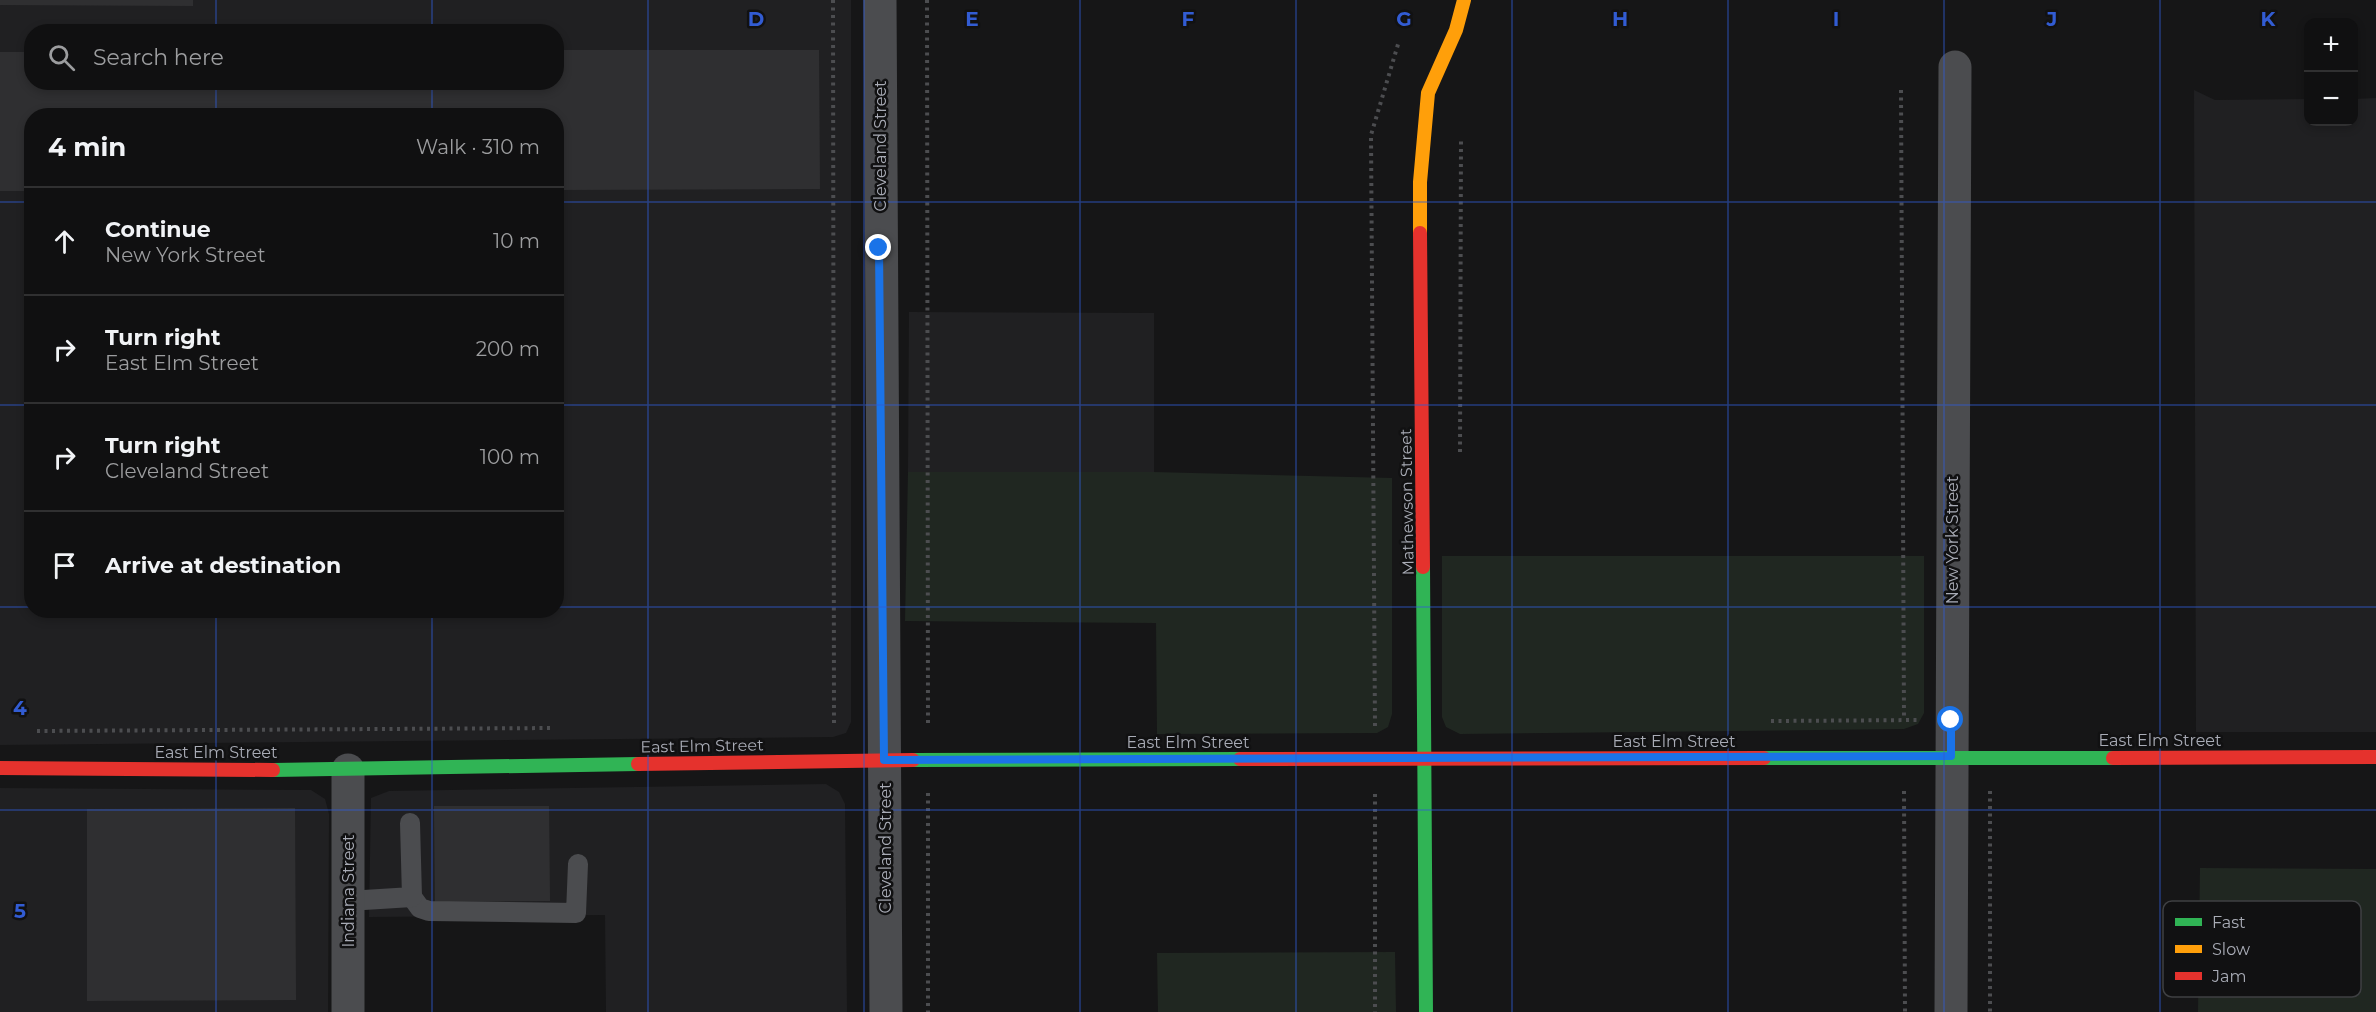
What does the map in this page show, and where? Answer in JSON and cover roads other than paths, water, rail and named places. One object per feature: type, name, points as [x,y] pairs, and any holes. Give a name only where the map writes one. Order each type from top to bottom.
[{"type":"street","name":"Cleveland Street","points":[[880,0],[886,1012]]},
{"type":"street","name":"Mathewson Street","points":[[1425,1012],[1420,182],[1428,93],[1456,30],[1464,0]]},
{"type":"street","name":"New York Street","points":[[1951,1012],[1955,67]]},
{"type":"street","name":"East Elm Street","points":[[0,768],[348,770],[884,760],[1904,756],[2376,757]]},
{"type":"street","name":"Indiana Street","points":[[348,770],[348,1012]]},
{"type":"lane","points":[[410,824],[412,897],[420,908],[429,911],[576,913],[578,864]]},
{"type":"lane","points":[[348,901],[412,897]]}]
